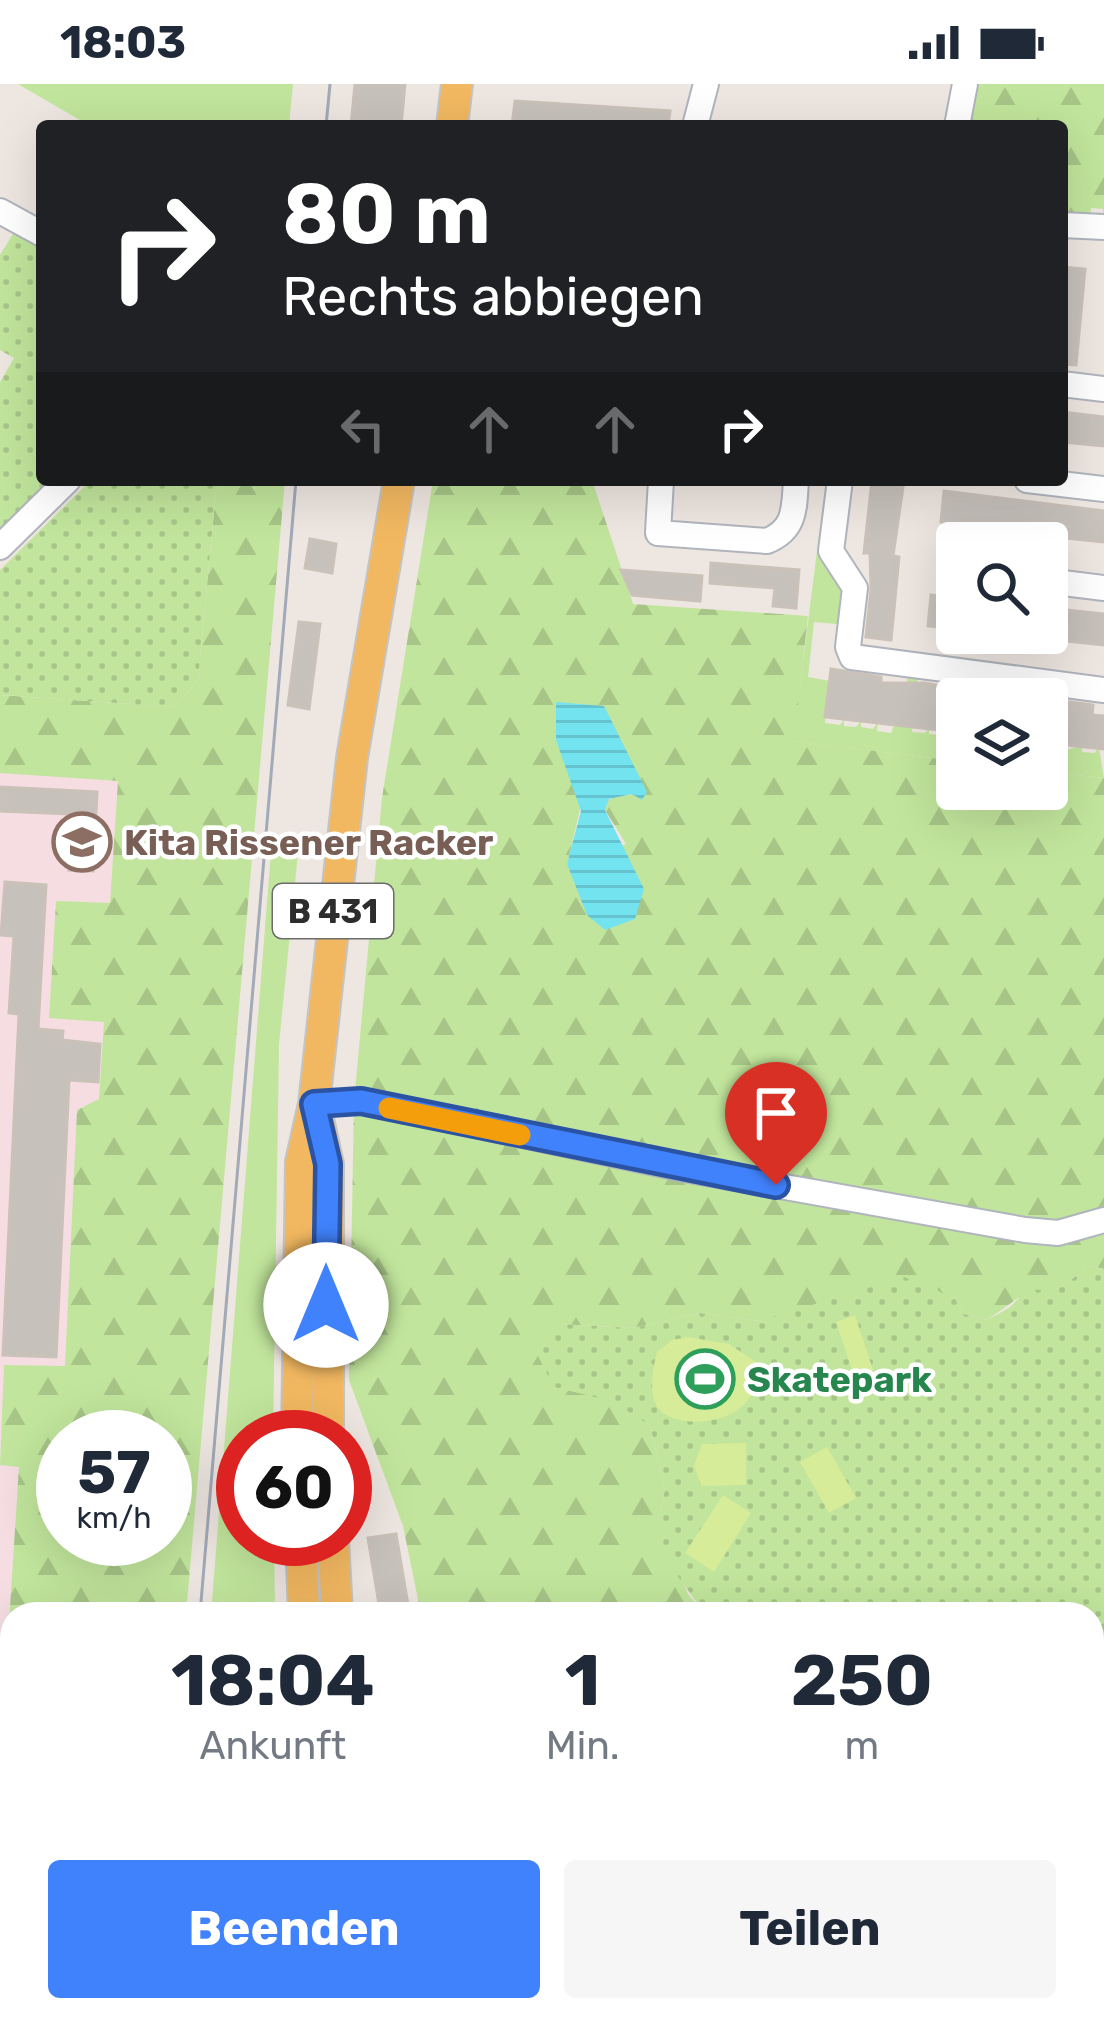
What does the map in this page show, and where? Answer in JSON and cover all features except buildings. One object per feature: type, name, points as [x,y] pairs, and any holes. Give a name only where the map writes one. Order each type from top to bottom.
[{"type":"main road","points":[[453,120],[457,84]]},
{"type":"main road","name":"B 431","points":[[297,1410],[301,1162],[314,1104],[347,799],[398,486]]},
{"type":"main road","name":"B 431","points":[[314,1104],[328,1164],[328,1410]]},
{"type":"main road","points":[[302,1566],[304,1602]]},
{"type":"main road","points":[[334,1566],[336,1602]]},
{"type":"street","points":[[697,120],[706,84]]},
{"type":"street","points":[[958,120],[965,84]]},
{"type":"street","points":[[0,211],[36,231]]},
{"type":"street","points":[[1068,225],[1104,227]]},
{"type":"street","points":[[1068,385],[1104,388]]},
{"type":"street","points":[[1068,485],[1104,489]]},
{"type":"street","points":[[0,547],[62,486]]},
{"type":"street","points":[[661,486],[658,533],[767,541],[783,534],[793,520],[796,486]]},
{"type":"street","points":[[839,486],[832,551],[854,588],[848,647],[852,658],[1103,689]]},
{"type":"street","points":[[1068,584],[1104,588]]},
{"type":"street","points":[[314,1104],[361,1101],[680,1168],[1024,1230],[1058,1233],[1104,1220]]},
{"type":"shaded area","points":[[0,773],[118,780],[110,904],[56,901],[49,1018],[104,1021],[99,1100],[77,1111],[65,1367],[4,1365],[0,1457]]},
{"type":"shaded area","points":[[0,1465],[19,1466],[12,1602],[0,1602]]},
{"type":"green space","points":[[18,84],[293,84],[290,120],[80,120]]},
{"type":"green space","points":[[973,84],[1104,84],[1104,221],[1103,209],[1091,208],[1090,220],[1068,219],[1068,120],[965,120]]},
{"type":"green space","points":[[16,229],[36,241],[36,486],[50,486],[0,535],[0,382],[14,358],[0,350],[0,255]]},
{"type":"green space","points":[[85,486],[216,486],[198,680],[175,707],[0,695],[0,570]]},
{"type":"green space","points":[[216,486],[284,486],[192,1545],[192,1410],[36,1410],[36,1566],[190,1566],[187,1602],[10,1602],[19,1467],[0,1465],[4,1365],[65,1366],[77,1110],[99,1099],[104,1022],[49,1018],[56,901],[110,903],[118,781],[0,773],[0,695],[175,707],[198,680]]},
{"type":"green space","points":[[432,486],[594,486],[633,604],[808,616],[794,741],[936,758],[936,810],[1068,810],[1068,774],[1104,778],[1104,1269],[1091,1266],[1054,1291],[1018,1298],[987,1320],[964,1314],[954,1297],[865,1291],[759,1321],[700,1313],[632,1328],[559,1324],[554,1387],[611,1400],[650,1425],[665,1490],[658,1521],[695,1602],[419,1602],[403,1526],[372,1442],[372,1410],[360,1410],[349,1380],[354,1102],[382,798]],"holes":[[[604,707],[632,794],[609,799],[605,810],[626,844],[567,865]]]},
{"type":"green space","points":[[825,486],[834,486],[845,592],[837,624],[814,622],[808,677],[830,681],[825,723],[840,725],[844,719],[844,726],[856,727],[861,721],[861,727],[873,729],[878,722],[877,731],[891,733],[905,700],[908,674],[918,677],[912,732],[925,733],[929,728],[929,734],[936,735],[936,758],[793,741]]},
{"type":"green space","points":[[1082,746],[1082,752],[1094,753],[1099,748],[1104,778],[1068,774],[1068,749]]},
{"type":"green space","points":[[272,839],[299,843],[279,1044],[273,1410],[227,1410]]},
{"type":"green space","points":[[1091,1266],[1104,1269],[1104,1602],[696,1602],[659,1550],[658,1521],[665,1490],[650,1425],[611,1401],[554,1387],[538,1356],[543,1334],[559,1324],[632,1328],[700,1313],[759,1321],[904,1277],[954,1297],[964,1314],[987,1320],[1009,1308],[1028,1289],[1054,1291]]},
{"type":"green space","points":[[855,1315],[875,1376],[856,1382],[836,1322]]},
{"type":"green space","name":"Skatepark","points":[[688,1337],[729,1344],[756,1362],[756,1384],[748,1401],[734,1412],[699,1422],[667,1416],[658,1408],[652,1388],[657,1352],[672,1340]]},
{"type":"green space","points":[[746,1443],[746,1485],[701,1486],[694,1465],[702,1444]]},
{"type":"green space","points":[[827,1447],[856,1498],[829,1513],[800,1462]]},
{"type":"green space","points":[[723,1495],[751,1513],[714,1572],[685,1553]]},
{"type":"green space","points":[[216,1550],[216,1566],[274,1566],[275,1602],[212,1602]]},
{"type":"water","points":[[556,702],[604,706],[647,792],[642,800],[632,794],[609,799],[605,810],[644,889],[635,919],[605,930],[587,915],[567,864],[581,811],[556,740]]},
{"type":"tram line","points":[[327,120],[330,84]]},
{"type":"tram line","points":[[201,1602],[295,486]]},
{"type":"slow traffic","points":[[389,1108],[520,1135]]},
{"type":"place","name":"Kita Rissener Racker","points":[[82,842]]},
{"type":"place","name":"Skatepark","points":[[705,1379]]},
{"type":"route","points":[[326,1305],[328,1164],[314,1104],[361,1101],[776,1185]]}]
